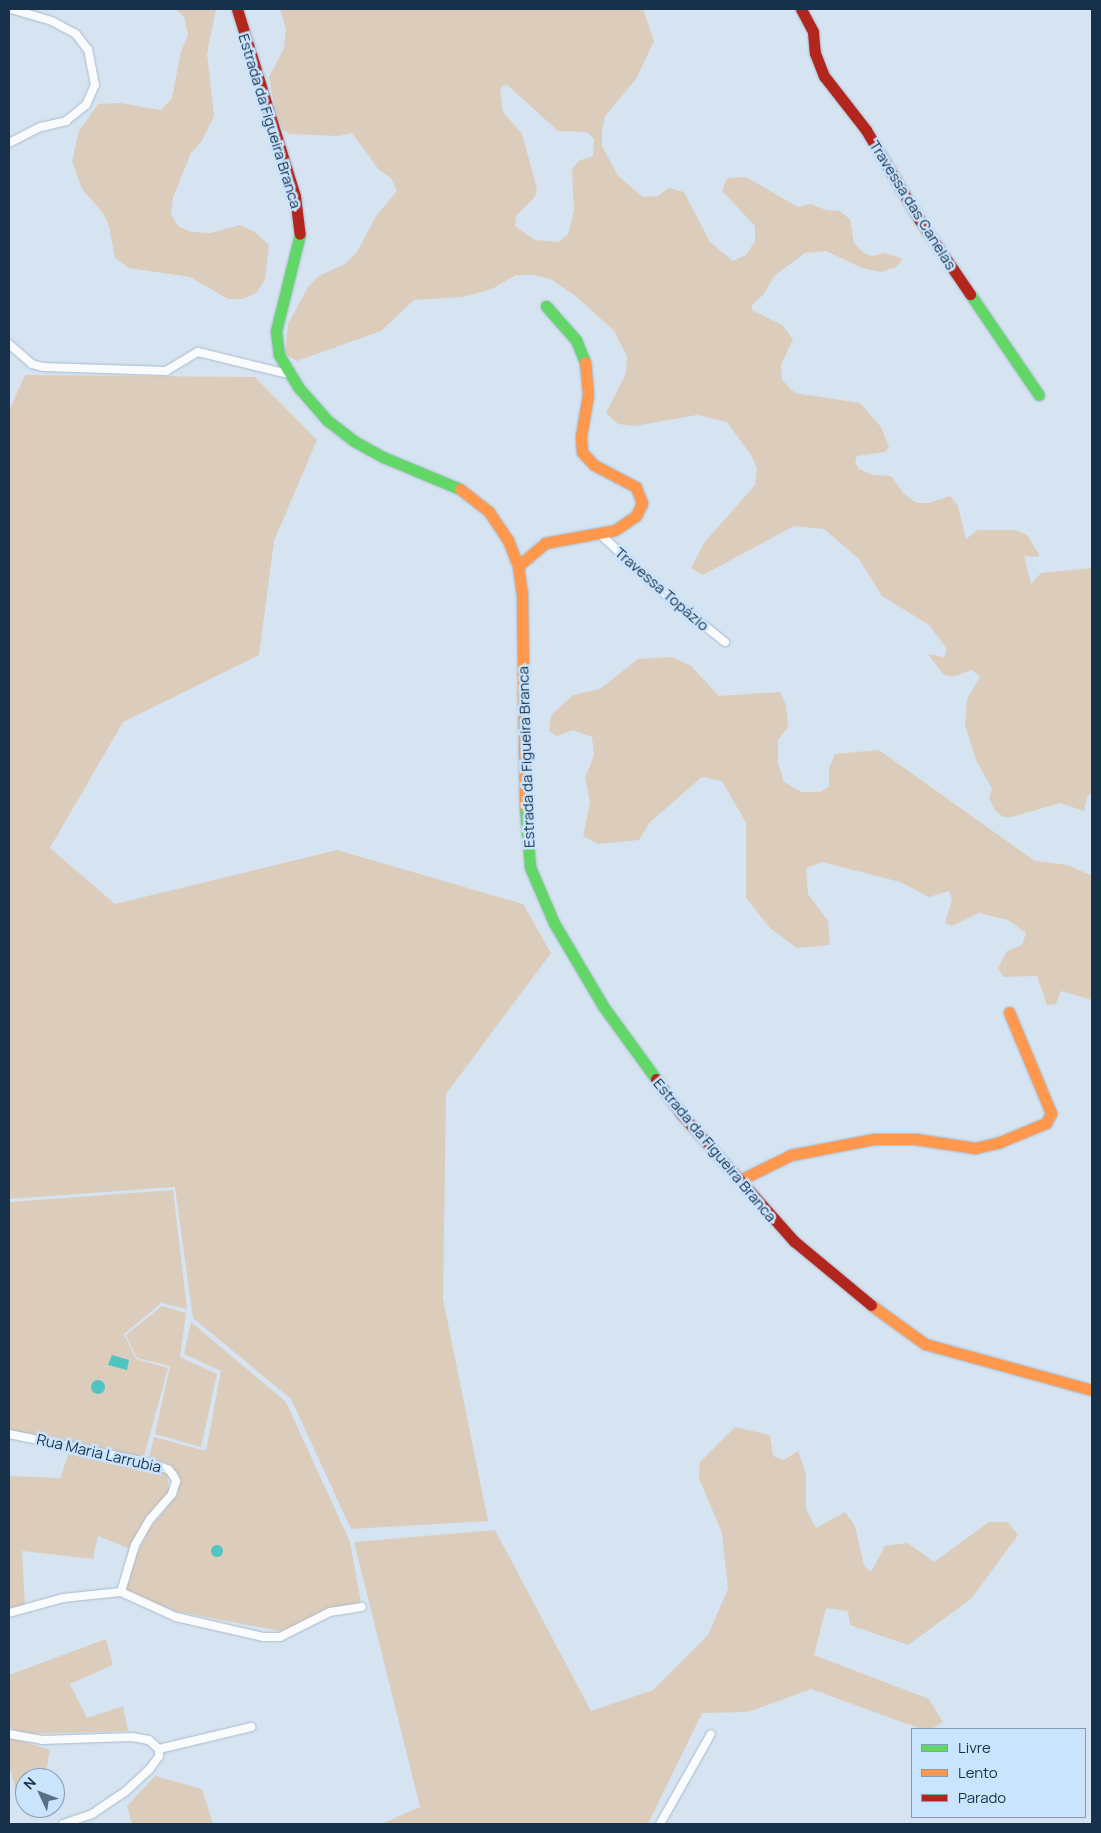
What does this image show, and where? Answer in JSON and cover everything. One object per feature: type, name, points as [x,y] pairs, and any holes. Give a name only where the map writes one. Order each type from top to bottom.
[{"type":"main road","name":"Estrada da Figueira Branca","points":[[237,9],[295,196],[300,236],[276,330],[279,355],[288,374],[327,420],[354,441],[383,457],[462,490],[476,500],[500,525],[518,566],[522,593],[526,840],[538,889],[554,923],[632,1048],[682,1115],[817,1264],[911,1337],[938,1350],[1092,1390]]},
{"type":"main road","name":"Travessa das Canelas","points":[[801,9],[813,32],[815,53],[824,76],[866,130],[919,220],[1040,395]]},
{"type":"main road","points":[[518,566],[545,543],[562,538],[601,535],[615,530],[636,516],[641,508],[640,496],[636,487],[594,464],[582,452],[580,436],[588,395],[587,366],[576,340],[546,306]]},
{"type":"main road","points":[[740,1180],[792,1155],[874,1139],[916,1139],[953,1147],[976,1148],[1000,1142],[1050,1119],[1051,1113],[1044,1094],[1009,1012]]},
{"type":"street","points":[[9,143],[41,127],[66,121],[86,105],[95,85],[88,50],[76,34],[52,21],[11,9]]},
{"type":"street","points":[[9,344],[32,364],[43,367],[166,371],[198,352],[288,374]]},
{"type":"street","name":"Travessa Topázio","points":[[601,535],[724,642]]},
{"type":"street","name":"Rua Maria Larrubia","points":[[9,1434],[152,1463],[174,1474],[176,1481],[172,1494],[150,1520],[135,1545],[121,1592]]},
{"type":"street","points":[[9,1613],[63,1598],[121,1592],[176,1617],[263,1637],[280,1637],[330,1612],[362,1607]]},
{"type":"street","points":[[160,1749],[251,1727]]},
{"type":"street","points":[[9,1734],[42,1740],[132,1737],[149,1740],[160,1749]]},
{"type":"street","points":[[660,1824],[711,1734]]},
{"type":"street","points":[[63,1824],[92,1814],[124,1792],[149,1770],[159,1756],[160,1749]]},
{"type":"shaded area","points":[[176,9],[216,9],[207,54],[214,116],[202,141],[191,153],[173,198],[171,215],[179,227],[192,232],[210,233],[240,225],[255,232],[269,245],[265,280],[256,293],[243,299],[228,299],[190,277],[129,268],[115,258],[109,226],[103,213],[82,189],[72,161],[79,131],[98,104],[120,103],[161,110],[172,98],[181,51],[188,35],[184,17]]},
{"type":"shaded area","points":[[280,9],[643,9],[654,41],[636,79],[605,116],[602,131],[602,146],[618,176],[643,197],[658,196],[669,188],[684,192],[710,242],[733,261],[746,255],[755,241],[755,226],[722,191],[727,178],[746,177],[798,207],[811,204],[826,210],[839,211],[850,219],[854,243],[864,253],[872,256],[885,253],[903,259],[896,267],[881,272],[862,268],[826,251],[805,253],[774,276],[764,294],[752,305],[752,310],[782,325],[793,339],[781,365],[782,380],[795,393],[860,403],[881,427],[889,447],[885,452],[857,456],[855,462],[859,469],[874,475],[891,476],[904,494],[917,503],[929,503],[950,496],[958,506],[966,539],[978,530],[1015,530],[1027,535],[1039,554],[1038,557],[1024,556],[1031,584],[1041,573],[1092,568],[1092,794],[1088,795],[1084,811],[1060,803],[1012,817],[1003,817],[995,810],[989,798],[992,789],[976,760],[965,725],[967,699],[980,677],[972,670],[952,677],[943,674],[928,654],[944,657],[947,649],[929,625],[882,596],[859,559],[824,529],[794,526],[703,575],[691,568],[704,543],[755,485],[757,468],[751,455],[727,422],[697,415],[635,426],[618,424],[606,413],[626,373],[627,356],[614,331],[577,297],[552,280],[535,275],[516,275],[492,289],[462,297],[414,300],[381,331],[297,361],[285,354],[288,324],[308,287],[319,276],[345,264],[357,252],[376,216],[397,191],[391,178],[379,170],[352,133],[338,136],[290,134],[283,130],[277,120],[269,77],[284,48],[286,29]],"holes":[[[506,84],[558,131],[587,132],[594,139],[593,156],[578,161],[572,170],[574,211],[568,234],[559,242],[535,240],[515,226],[516,216],[535,197],[537,189],[522,134],[503,112],[500,89]]]},
{"type":"shaded area","points":[[25,375],[255,377],[317,440],[274,541],[259,655],[123,722],[50,848],[115,904],[337,850],[523,904],[551,953],[446,1094],[443,1299],[488,1521],[351,1529],[291,1399],[193,1318],[175,1187],[9,1199],[9,411]]},
{"type":"shaded area","points":[[672,657],[691,666],[719,696],[780,692],[786,705],[788,727],[778,740],[778,763],[784,782],[802,792],[820,792],[829,787],[829,768],[835,754],[879,750],[1035,861],[1068,865],[1092,876],[1092,1000],[1061,991],[1056,1004],[1047,1005],[1037,976],[1003,977],[998,968],[1007,951],[1022,945],[1026,933],[1008,920],[979,913],[952,926],[945,923],[952,899],[949,891],[929,897],[900,882],[822,862],[806,868],[808,894],[828,921],[830,945],[797,948],[770,928],[746,898],[746,823],[722,781],[702,777],[650,822],[639,840],[598,844],[583,836],[590,802],[585,778],[594,755],[592,737],[573,730],[557,736],[549,731],[551,715],[573,695],[600,689],[638,659]]},
{"type":"shaded area","points":[[173,1190],[187,1309],[161,1303],[124,1334],[136,1359],[168,1368],[143,1460],[9,1432],[9,1202]]},
{"type":"shaded area","points":[[162,1306],[186,1313],[180,1357],[217,1374],[201,1447],[155,1434],[170,1366],[137,1358],[126,1335]]},
{"type":"shaded area","points":[[191,1322],[286,1402],[350,1542],[361,1603],[280,1631],[174,1611],[126,1590],[135,1558],[149,1529],[178,1494],[179,1476],[169,1464],[149,1458],[154,1437],[206,1451],[221,1371],[184,1354]]},
{"type":"shaded area","points":[[112,1355],[129,1360],[127,1370],[108,1365]]},
{"type":"shaded area","points":[[98,1380],[103,1382],[105,1387],[103,1392],[98,1394],[93,1392],[91,1387],[93,1382]]},
{"type":"shaded area","points":[[735,1427],[770,1435],[773,1456],[784,1460],[798,1451],[806,1474],[806,1509],[816,1528],[845,1512],[855,1526],[864,1566],[871,1572],[885,1546],[908,1543],[934,1562],[989,1522],[1008,1522],[1018,1535],[971,1599],[908,1645],[850,1625],[848,1611],[826,1608],[814,1655],[929,1699],[943,1722],[934,1728],[918,1728],[811,1689],[748,1712],[702,1713],[648,1824],[381,1824],[420,1807],[354,1542],[495,1530],[591,1711],[653,1690],[708,1635],[728,1589],[722,1533],[699,1478],[700,1462]]},
{"type":"shaded area","points":[[70,1450],[167,1472],[169,1491],[130,1549],[98,1536],[93,1559],[22,1551],[25,1604],[9,1610],[9,1476],[60,1478]]},
{"type":"shaded area","points":[[217,1545],[223,1551],[217,1557],[211,1551]]},
{"type":"shaded area","points":[[106,1639],[113,1665],[70,1684],[87,1718],[123,1706],[128,1731],[22,1734],[9,1727],[9,1675]]},
{"type":"shaded area","points":[[9,1737],[50,1750],[47,1768],[15,1768],[15,1788],[9,1764]]},
{"type":"shaded area","points":[[155,1776],[202,1789],[213,1824],[132,1824],[127,1806]]},
{"type":"traffic: fast","points":[[300,234],[276,331],[279,355],[299,388],[327,420],[354,441],[383,457],[460,489]]},
{"type":"traffic: fast","points":[[970,294],[1039,395]]},
{"type":"traffic: fast","points":[[546,306],[576,340],[585,362]]},
{"type":"traffic: fast","points":[[525,806],[530,867],[554,923],[603,1006],[656,1079]]},
{"type":"traffic: slow","points":[[518,566],[545,543],[615,530],[636,516],[642,503],[636,487],[594,465],[582,452],[581,436],[588,395],[585,362]]},
{"type":"traffic: slow","points":[[460,489],[489,512],[508,540],[518,566],[522,593],[525,806]]},
{"type":"traffic: slow","points":[[740,1180],[791,1155],[874,1139],[915,1139],[975,1148],[1000,1142],[1046,1123],[1051,1113],[1009,1012]]},
{"type":"traffic: slow","points":[[871,1305],[925,1344],[1092,1390]]},
{"type":"traffic: jam","points":[[237,9],[295,196],[300,234]]},
{"type":"traffic: jam","points":[[801,9],[813,32],[815,53],[824,76],[866,130],[919,219],[970,294]]},
{"type":"traffic: jam","points":[[656,1079],[682,1115],[794,1241],[871,1305]]}]
